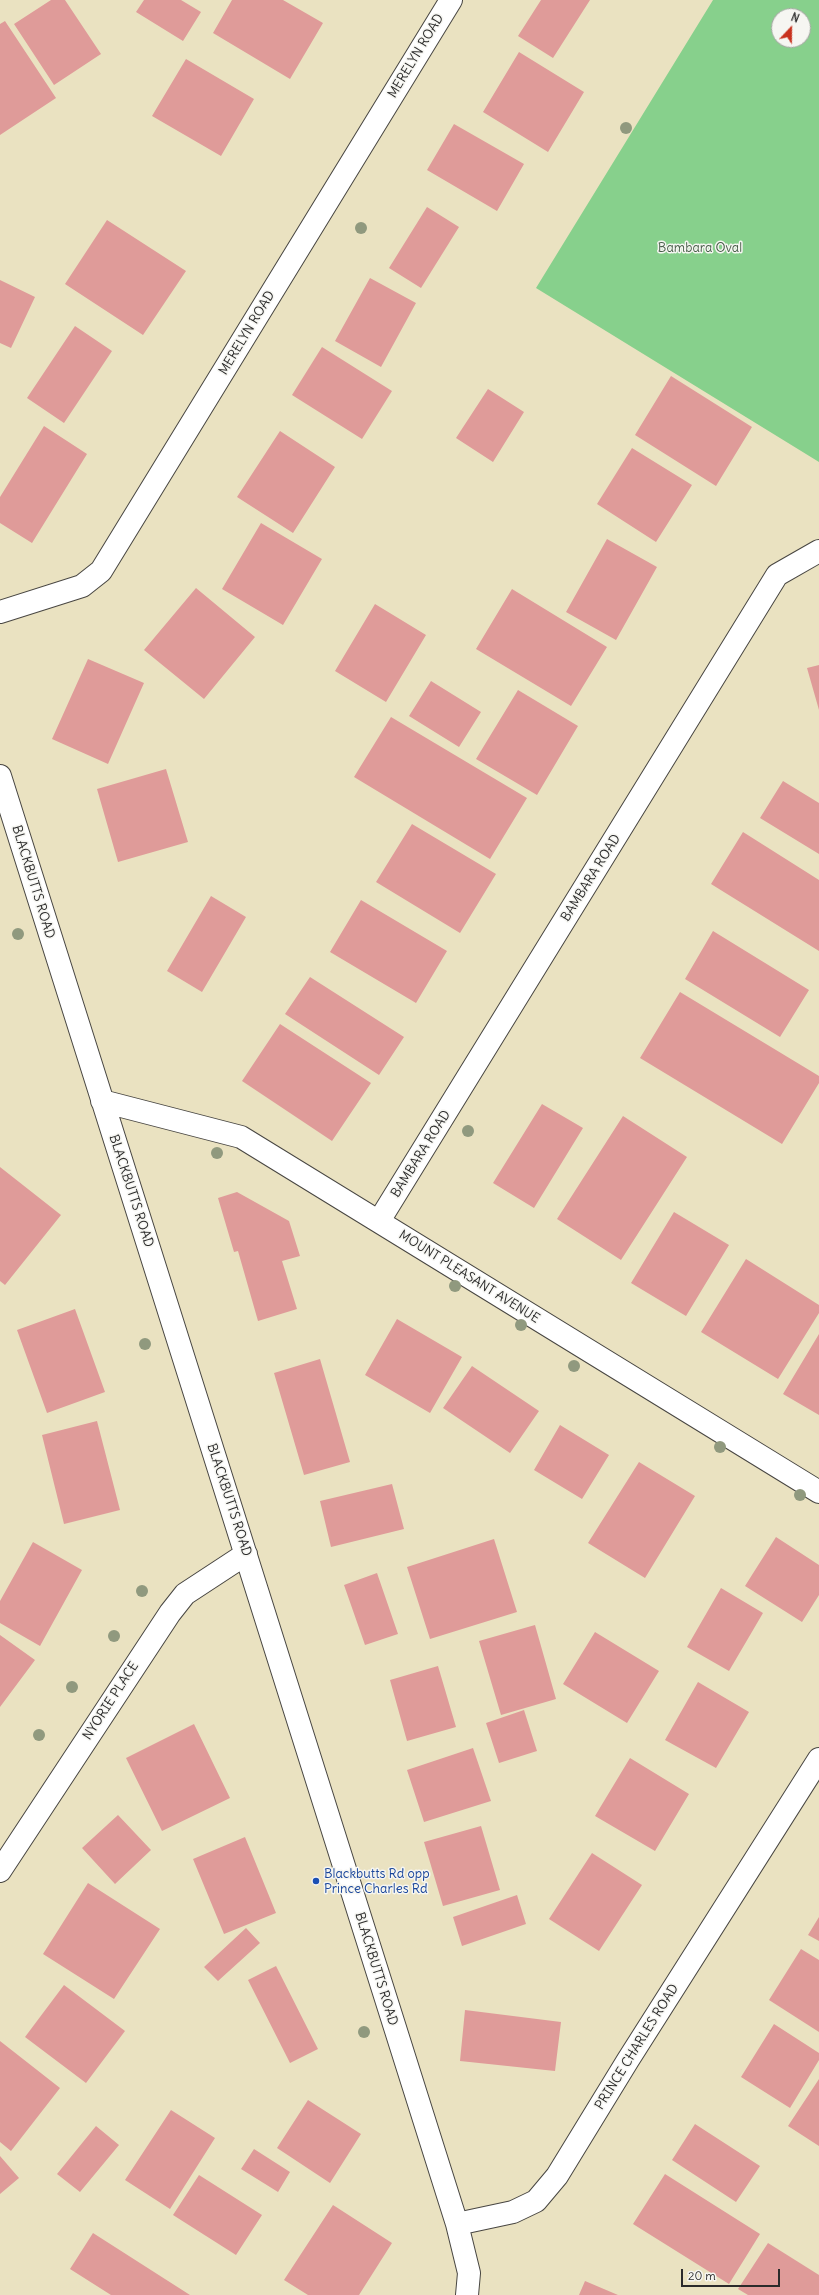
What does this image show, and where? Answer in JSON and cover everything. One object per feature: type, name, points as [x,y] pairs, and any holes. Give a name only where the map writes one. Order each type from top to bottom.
[{"type":"street","name":"MERELYN ROAD","points":[[0,612],[82,586],[101,571],[451,0]]},
{"type":"street","name":"BAMBARA ROAD","points":[[380,1221],[777,575],[819,552]]},
{"type":"street","name":"BLACKBUTTS ROAD","points":[[0,776],[456,2224]]},
{"type":"street","name":"MOUNT PLEASANT AVENUE","points":[[102,1101],[241,1137],[819,1492]]},
{"type":"street","name":"NYORIE PLACE","points":[[0,1871],[170,1612],[186,1594],[246,1554]]},
{"type":"street","name":"PRINCE CHARLES ROAD","points":[[456,2224],[513,2212],[536,2201],[557,2176],[632,2053],[819,1759]]},
{"type":"street","points":[[456,2224],[469,2273],[467,2295]]},
{"type":"green space","name":"Bambara Oval","points":[[713,0],[819,0],[819,462],[536,288]]},
{"type":"building","points":[[51,0],[65,0],[101,54],[54,85],[14,24]]},
{"type":"building","points":[[144,0],[181,0],[201,12],[183,41],[136,12]]},
{"type":"building","points":[[232,0],[283,0],[323,23],[290,79],[213,33]]},
{"type":"building","points":[[541,0],[590,0],[553,58],[518,36]]},
{"type":"building","points":[[5,21],[56,98],[0,135],[0,24]]},
{"type":"building","points":[[519,52],[584,92],[548,152],[483,112]]},
{"type":"building","points":[[186,59],[254,99],[221,156],[152,116]]},
{"type":"building","points":[[454,124],[524,164],[497,211],[427,170]]},
{"type":"building","points":[[427,207],[459,227],[421,288],[389,268]]},
{"type":"building","points":[[107,220],[186,271],[143,335],[65,284]]},
{"type":"building","points":[[370,278],[416,303],[381,367],[335,341]]},
{"type":"building","points":[[0,280],[35,297],[11,348],[0,343]]},
{"type":"building","points":[[75,326],[112,351],[64,423],[27,398]]},
{"type":"building","points":[[322,347],[392,391],[362,439],[292,395]]},
{"type":"building","points":[[671,376],[752,427],[716,486],[635,435]]},
{"type":"building","points":[[488,389],[524,412],[493,462],[456,438]]},
{"type":"building","points":[[44,426],[87,454],[32,543],[0,523],[0,497]]},
{"type":"building","points":[[280,431],[335,467],[293,533],[237,497]]},
{"type":"building","points":[[632,448],[692,485],[656,542],[597,504]]},
{"type":"building","points":[[261,523],[322,559],[283,625],[222,589]]},
{"type":"building","points":[[607,539],[657,567],[616,640],[566,612]]},
{"type":"building","points":[[196,588],[255,637],[204,699],[144,650]]},
{"type":"building","points":[[512,589],[607,647],[571,706],[476,649]]},
{"type":"building","points":[[375,604],[426,635],[386,702],[335,671]]},
{"type":"building","points":[[88,659],[144,683],[108,764],[52,739]]},
{"type":"building","points":[[819,665],[819,710],[807,668]]},
{"type":"building","points":[[431,681],[481,712],[459,747],[409,716]]},
{"type":"building","points":[[518,690],[578,726],[537,795],[476,759]]},
{"type":"building","points":[[391,717],[527,798],[490,859],[354,777]]},
{"type":"building","points":[[166,769],[188,842],[118,862],[97,789]]},
{"type":"building","points":[[783,781],[819,803],[819,854],[760,818]]},
{"type":"building","points":[[412,824],[496,874],[460,933],[376,882]]},
{"type":"building","points":[[743,832],[819,880],[819,951],[711,884]]},
{"type":"building","points":[[211,896],[246,917],[202,992],[167,971]]},
{"type":"building","points":[[361,900],[447,951],[416,1003],[330,952]]},
{"type":"building","points":[[713,931],[809,990],[780,1037],[685,979]]},
{"type":"building","points":[[310,977],[404,1037],[379,1075],[285,1014]]},
{"type":"building","points":[[680,992],[819,1076],[819,1083],[782,1144],[640,1058]]},
{"type":"building","points":[[280,1024],[371,1083],[332,1141],[242,1081]]},
{"type":"building","points":[[542,1104],[583,1128],[534,1208],[493,1183]]},
{"type":"building","points":[[623,1116],[687,1157],[621,1260],[557,1219]]},
{"type":"building","points":[[0,1167],[61,1215],[5,1285],[0,1281]]},
{"type":"building","points":[[237,1192],[289,1221],[300,1256],[282,1261],[297,1309],[258,1321],[238,1251],[234,1252],[218,1198]]},
{"type":"building","points":[[674,1212],[729,1245],[686,1316],[631,1283]]},
{"type":"building","points":[[746,1259],[819,1305],[819,1313],[778,1379],[701,1332]]},
{"type":"building","points":[[75,1309],[105,1392],[47,1413],[17,1330]]},
{"type":"building","points":[[397,1319],[462,1357],[430,1413],[365,1375]]},
{"type":"building","points":[[819,1334],[819,1415],[783,1394]]},
{"type":"building","points":[[320,1359],[350,1462],[304,1475],[274,1373]]},
{"type":"building","points":[[472,1366],[539,1411],[510,1453],[443,1408]]},
{"type":"building","points":[[97,1421],[120,1510],[64,1524],[42,1435]]},
{"type":"building","points":[[560,1425],[609,1455],[582,1499],[534,1470]]},
{"type":"building","points":[[639,1462],[695,1496],[645,1578],[588,1543]]},
{"type":"building","points":[[392,1484],[404,1529],[331,1547],[320,1501]]},
{"type":"building","points":[[776,1537],[819,1565],[819,1595],[802,1622],[745,1586]]},
{"type":"building","points":[[494,1539],[517,1612],[430,1639],[407,1567]]},
{"type":"building","points":[[33,1542],[82,1570],[40,1646],[0,1623],[0,1601]]},
{"type":"building","points":[[377,1573],[398,1634],[365,1645],[344,1585]]},
{"type":"building","points":[[721,1588],[763,1613],[729,1671],[687,1647]]},
{"type":"building","points":[[535,1625],[556,1699],[501,1715],[479,1641]]},
{"type":"building","points":[[595,1632],[659,1671],[627,1723],[563,1684]]},
{"type":"building","points":[[0,1635],[35,1660],[0,1707]]},
{"type":"building","points":[[438,1666],[456,1727],[407,1741],[390,1680]]},
{"type":"building","points":[[698,1682],[749,1712],[716,1768],[665,1740]]},
{"type":"building","points":[[524,1710],[537,1751],[499,1763],[486,1723]]},
{"type":"building","points":[[194,1724],[230,1798],[162,1831],[126,1758]]},
{"type":"building","points":[[473,1748],[491,1801],[424,1822],[407,1770]]},
{"type":"building","points":[[630,1758],[689,1794],[655,1851],[595,1816]]},
{"type":"building","points":[[118,1815],[151,1850],[115,1884],[82,1848]]},
{"type":"building","points":[[481,1826],[500,1890],[443,1906],[424,1842]]},
{"type":"building","points":[[245,1837],[276,1913],[224,1934],[193,1859]]},
{"type":"building","points":[[592,1853],[642,1885],[599,1951],[549,1919]]},
{"type":"building","points":[[88,1883],[160,1929],[114,1999],[43,1954]]},
{"type":"building","points":[[517,1895],[526,1924],[462,1946],[453,1917]]},
{"type":"building","points":[[819,1917],[819,1941],[808,1935]]},
{"type":"building","points":[[246,1928],[260,1943],[218,1981],[204,1967]]},
{"type":"building","points":[[801,1949],[819,1960],[819,2032],[769,2000]]},
{"type":"building","points":[[276,1966],[318,2049],[290,2063],[248,1980]]},
{"type":"building","points":[[64,1985],[125,2031],[86,2083],[25,2037]]},
{"type":"building","points":[[465,2010],[561,2022],[555,2071],[460,2061]]},
{"type":"building","points":[[774,2024],[819,2053],[819,2060],[790,2108],[741,2077]]},
{"type":"building","points":[[0,2041],[60,2088],[11,2151],[0,2142]]},
{"type":"building","points":[[819,2079],[819,2146],[788,2126]]},
{"type":"building","points":[[308,2100],[361,2134],[330,2183],[277,2148]]},
{"type":"building","points":[[171,2110],[215,2138],[170,2209],[125,2180]]},
{"type":"building","points":[[695,2124],[760,2166],[736,2202],[672,2160]]},
{"type":"building","points":[[96,2126],[119,2145],[80,2192],[57,2174]]},
{"type":"building","points":[[254,2149],[290,2172],[278,2192],[241,2169]]},
{"type":"building","points":[[0,2156],[19,2178],[0,2194]]},
{"type":"building","points":[[665,2174],[760,2234],[729,2284],[633,2224]]},
{"type":"building","points":[[199,2175],[262,2215],[236,2255],[173,2215]]},
{"type":"building","points":[[333,2205],[392,2243],[359,2295],[308,2295],[284,2280]]},
{"type":"building","points":[[93,2233],[190,2295],[111,2295],[70,2269]]},
{"type":"building","points":[[768,2243],[819,2275],[819,2295],[748,2295],[738,2289]]},
{"type":"building","points":[[585,2281],[618,2295],[579,2295]]},
{"type":"place","name":"Blackbutts Rd opp Prince Charles Rd","points":[[316,1881]]}]
